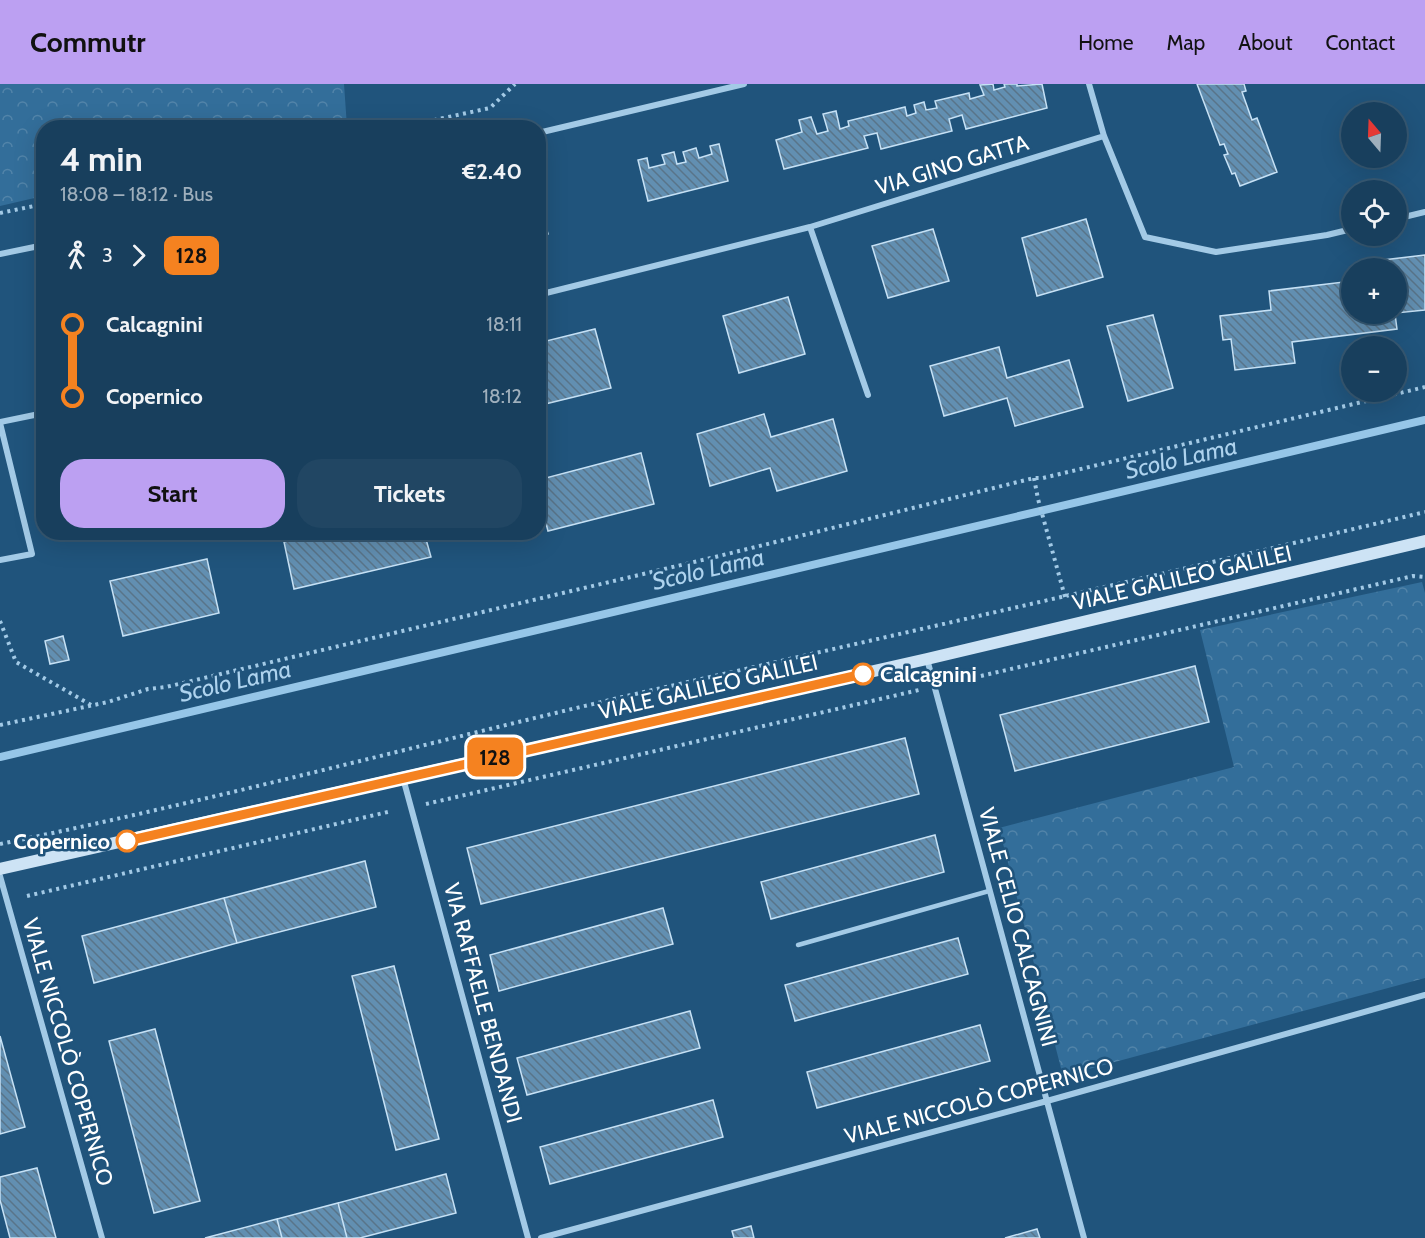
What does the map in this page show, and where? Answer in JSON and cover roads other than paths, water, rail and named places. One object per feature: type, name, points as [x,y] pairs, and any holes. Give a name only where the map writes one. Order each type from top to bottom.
[{"type":"street","points":[[546,131],[744,84]]},
{"type":"street","points":[[1089,84],[1104,136],[1145,237],[1216,252],[1341,232]]},
{"type":"street","name":"VIA GINO GATTA","points":[[546,293],[810,227],[1104,136]]},
{"type":"street","points":[[1407,216],[1425,212]]},
{"type":"street","points":[[810,227],[868,395]]},
{"type":"street","points":[[0,254],[36,247]]},
{"type":"street","points":[[0,560],[32,554],[0,423],[36,414]]},
{"type":"street","name":"VIALE GALILEO GALILEI","points":[[0,869],[927,659],[1425,542]]},
{"type":"street","name":"VIALE CELIO CALCAGNINI","points":[[927,659],[1084,1238]]},
{"type":"street","name":"VIA RAFFAELE BENDANDI","points":[[403,778],[528,1238]]},
{"type":"street","name":"VIALE NICCOLÒ COPERNICO","points":[[0,876],[102,1238]]},
{"type":"street","name":"VIALE NICCOLÒ COPERNICO","points":[[541,1238],[1047,1101],[1425,995]]},
{"type":"lane","points":[[798,945],[989,891]]},
{"type":"waterway","name":"Scolo Lama","points":[[0,757],[1425,420]]},
{"type":"place","name":"Calcagnini","points":[[863,674]]},
{"type":"place","name":"Copernico","points":[[127,841]]}]
